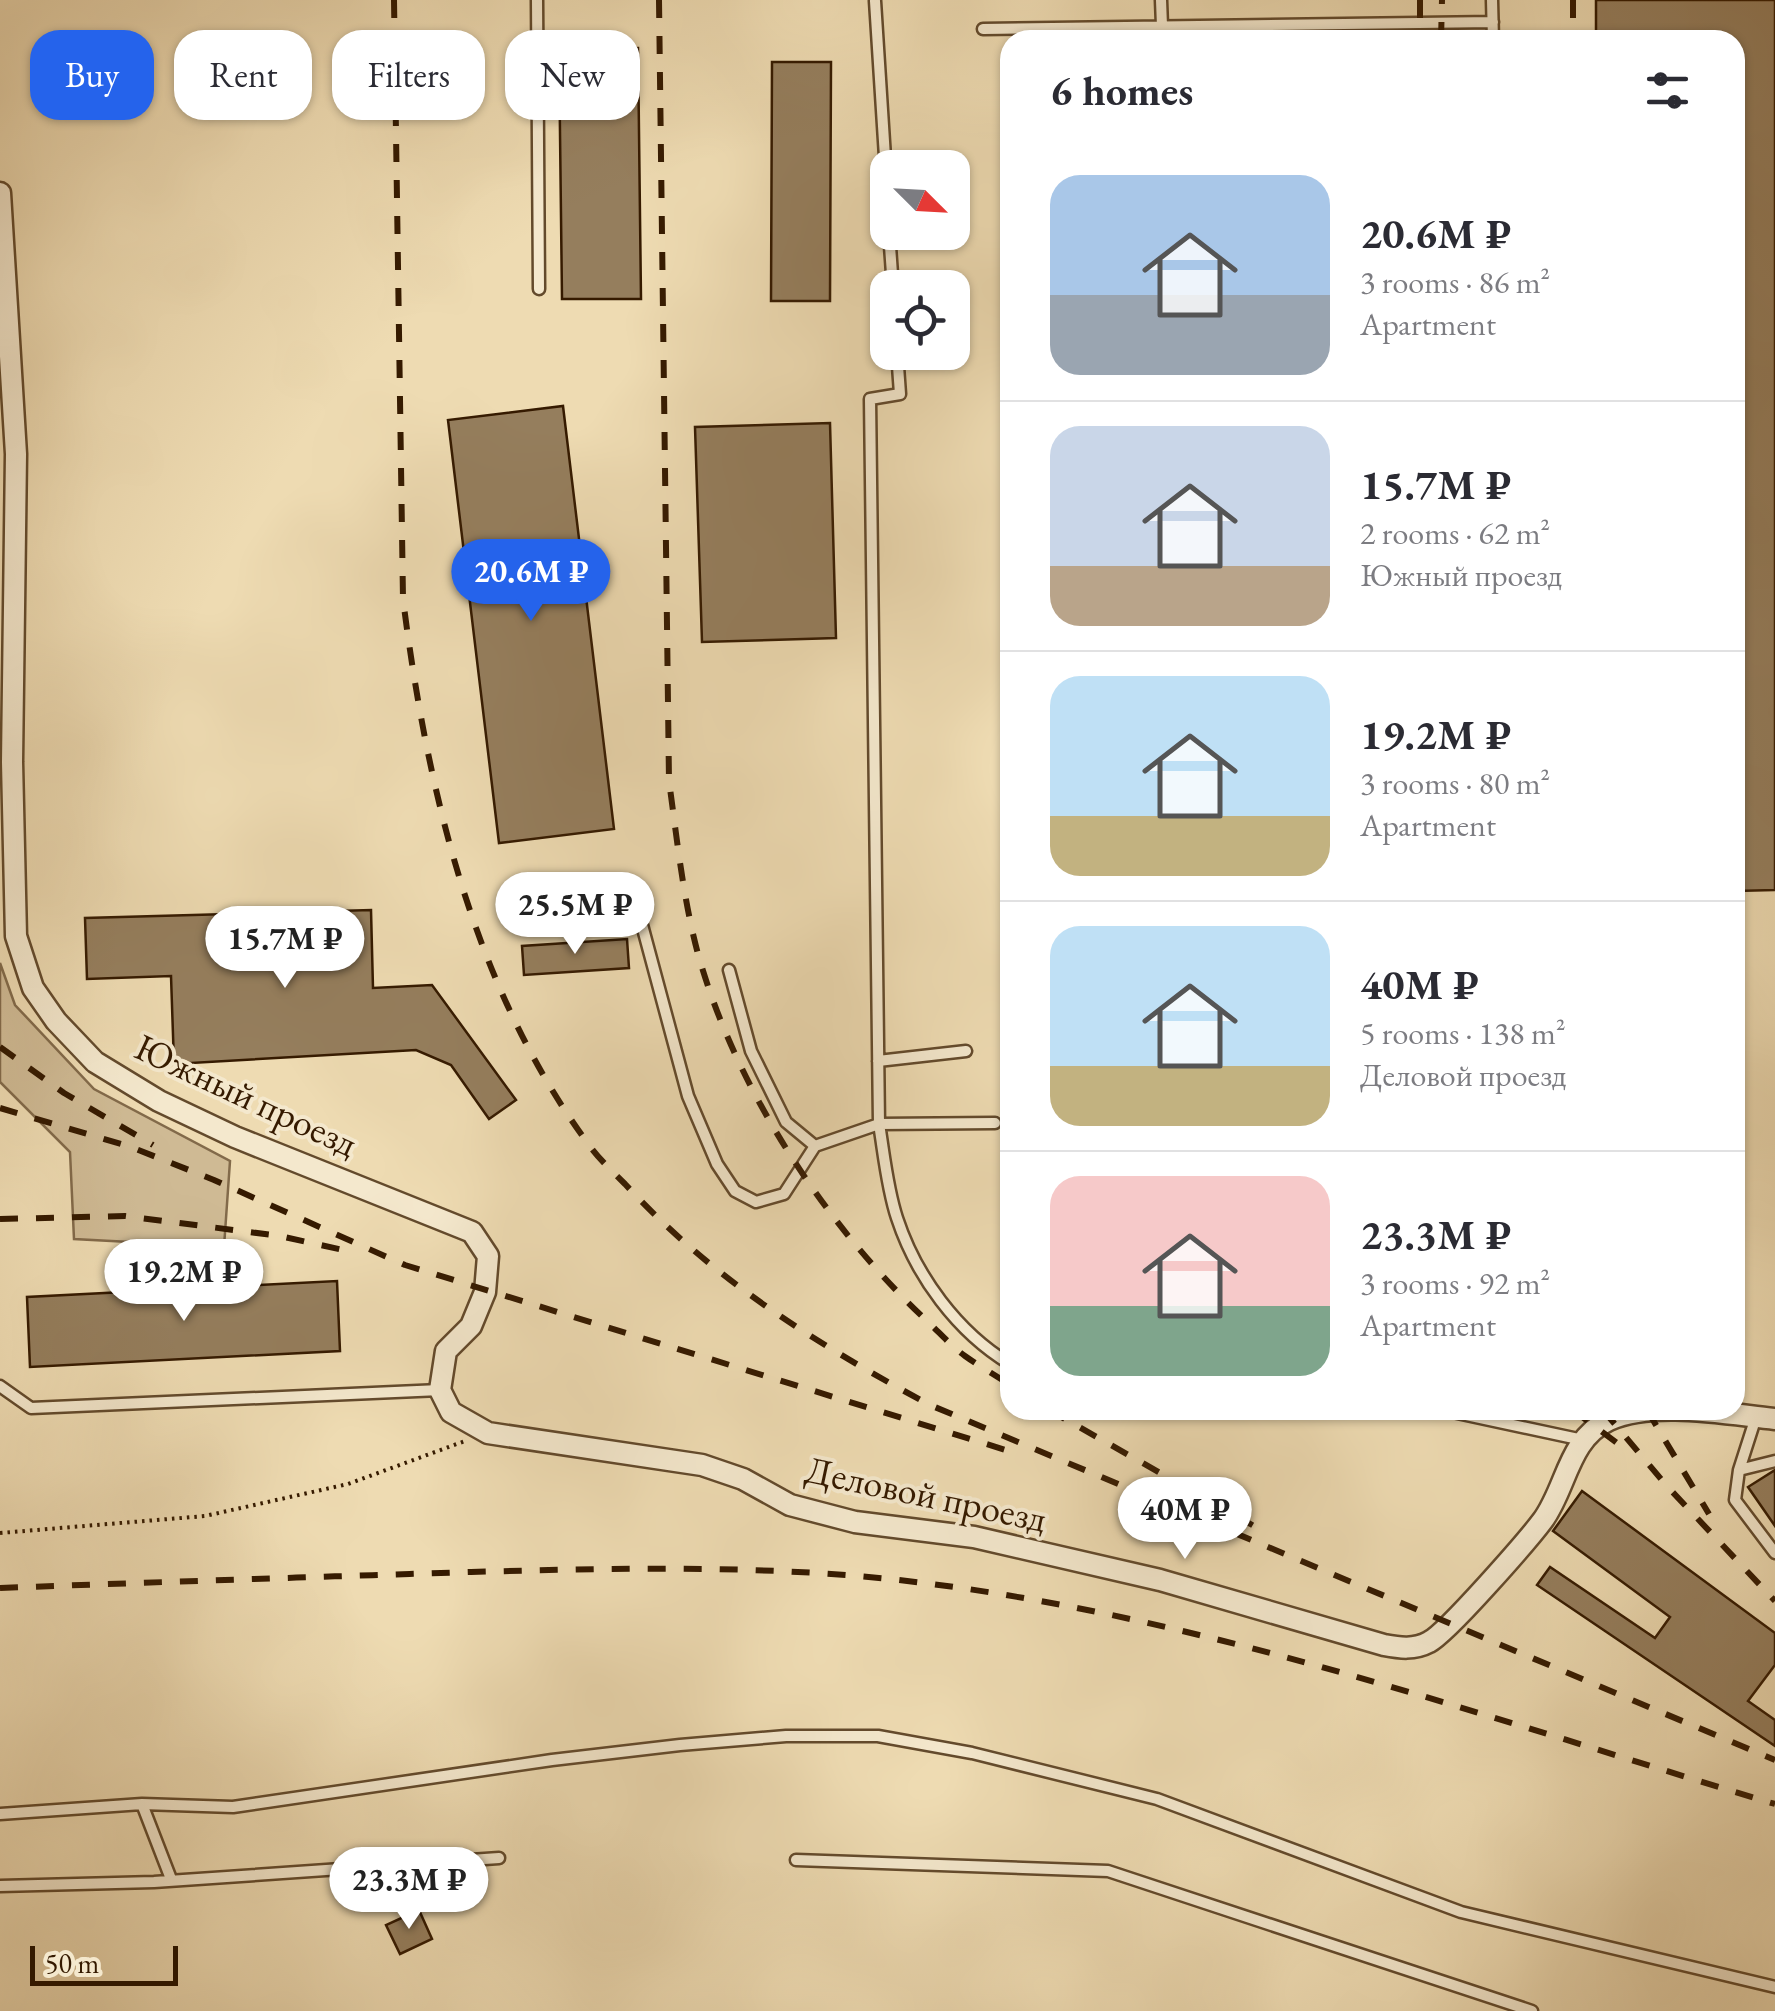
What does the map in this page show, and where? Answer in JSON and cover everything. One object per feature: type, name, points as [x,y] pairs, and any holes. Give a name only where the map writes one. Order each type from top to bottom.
[{"type":"street","name":"Южный проезд","points":[[0,193],[16,454],[6,763],[16,936],[33,988],[56,1022],[95,1062],[159,1100],[235,1137],[472,1232],[488,1256],[485,1292],[471,1326],[446,1351],[440,1390]]},
{"type":"street","points":[[440,1390],[451,1412],[488,1433]]},
{"type":"street","points":[[1582,1440],[1610,1420]]},
{"type":"street","name":"Деловой проезд","points":[[488,1433],[702,1465],[743,1479],[790,1504],[838,1518],[974,1537],[1160,1580],[1384,1646],[1408,1649],[1431,1642],[1545,1518],[1582,1440]]},
{"type":"lane","points":[[537,0],[540,289]]},
{"type":"lane","points":[[1162,0],[1162,26]]},
{"type":"lane","points":[[1492,0],[1492,30]]},
{"type":"lane","points":[[874,1],[884,150]]},
{"type":"lane","points":[[984,29],[1492,22]]},
{"type":"lane","points":[[898,370],[900,394],[870,400],[879,1124],[896,1217],[930,1286],[980,1346],[1000,1358]]},
{"type":"lane","points":[[631,884],[688,1096],[717,1164],[734,1191],[756,1202],[784,1194],[815,1146],[879,1124],[995,1122]]},
{"type":"lane","points":[[729,970],[751,1051],[786,1122],[815,1146]]},
{"type":"lane","points":[[878,1061],[966,1050]]},
{"type":"lane","points":[[0,1386],[31,1408],[440,1390]]},
{"type":"lane","points":[[1765,1418],[1739,1470],[1735,1500],[1775,1553]]},
{"type":"lane","points":[[1489,1420],[1582,1440]]},
{"type":"lane","points":[[1739,1470],[1775,1461]]},
{"type":"lane","points":[[0,1814],[142,1804],[233,1806],[680,1745],[786,1736],[878,1736],[972,1754],[1157,1800],[1462,1912],[1775,1986]]},
{"type":"lane","points":[[142,1804],[171,1879]]},
{"type":"lane","points":[[0,1886],[154,1882],[499,1858]]},
{"type":"lane","points":[[796,1860],[1108,1870],[1532,2011]]},
{"type":"path","points":[[0,1533],[204,1516],[348,1484],[488,1433]]},
{"type":"shaded area","points":[[0,963],[15,1005],[94,1089],[230,1161],[224,1247],[74,1239],[70,1152],[0,1082]]},
{"type":"building","points":[[1596,0],[1775,0],[1775,890],[1745,891],[1745,30],[1596,30]]},
{"type":"building","points":[[772,62],[831,62],[830,301],[771,301]]},
{"type":"building","points":[[560,120],[639,120],[641,299],[562,299]]},
{"type":"building","points":[[563,406],[614,829],[499,843],[448,420]]},
{"type":"building","points":[[830,423],[836,638],[702,642],[695,427]]},
{"type":"building","points":[[371,910],[373,988],[432,985],[516,1100],[489,1119],[451,1065],[416,1050],[174,1064],[171,976],[87,979],[85,918]]},
{"type":"building","points":[[627,939],[629,968],[524,975],[522,946]]},
{"type":"building","points":[[337,1281],[340,1351],[30,1367],[27,1297]]},
{"type":"building","points":[[1775,1470],[1775,1526],[1748,1487]]},
{"type":"building","points":[[1582,1491],[1775,1633],[1775,1665],[1748,1701],[1775,1720],[1775,1746],[1537,1585],[1550,1567],[1655,1638],[1670,1617],[1553,1531]]},
{"type":"building","points":[[419,1910],[432,1939],[400,1954],[386,1925]]},
{"type":"railway","points":[[394,0],[403,599],[413,671],[442,814],[486,953],[514,1020],[549,1084],[593,1150],[658,1218],[730,1280],[807,1334],[930,1405],[1775,1760]]},
{"type":"railway","points":[[659,0],[669,781],[684,890],[698,954],[735,1055],[788,1152],[819,1198],[853,1242],[926,1320],[960,1352],[1000,1378]]},
{"type":"railway","points":[[1420,0],[1420,30]]},
{"type":"railway","points":[[1441,30],[1442,0]]},
{"type":"railway","points":[[1573,0],[1573,30]]},
{"type":"railway","points":[[0,1047],[64,1093],[153,1145]]},
{"type":"railway","points":[[0,1108],[131,1147],[405,1265],[1009,1451]]},
{"type":"railway","points":[[0,1219],[125,1216],[280,1236],[352,1252]]},
{"type":"railway","points":[[1067,1420],[1254,1526]]},
{"type":"railway","points":[[1586,1420],[1617,1443]]},
{"type":"railway","points":[[1611,1420],[1666,1485],[1775,1601]]},
{"type":"railway","points":[[1653,1420],[1709,1514]]},
{"type":"railway","points":[[0,1588],[642,1569],[755,1570],[924,1583],[1032,1599],[1247,1647],[1460,1707],[1775,1804]]}]
